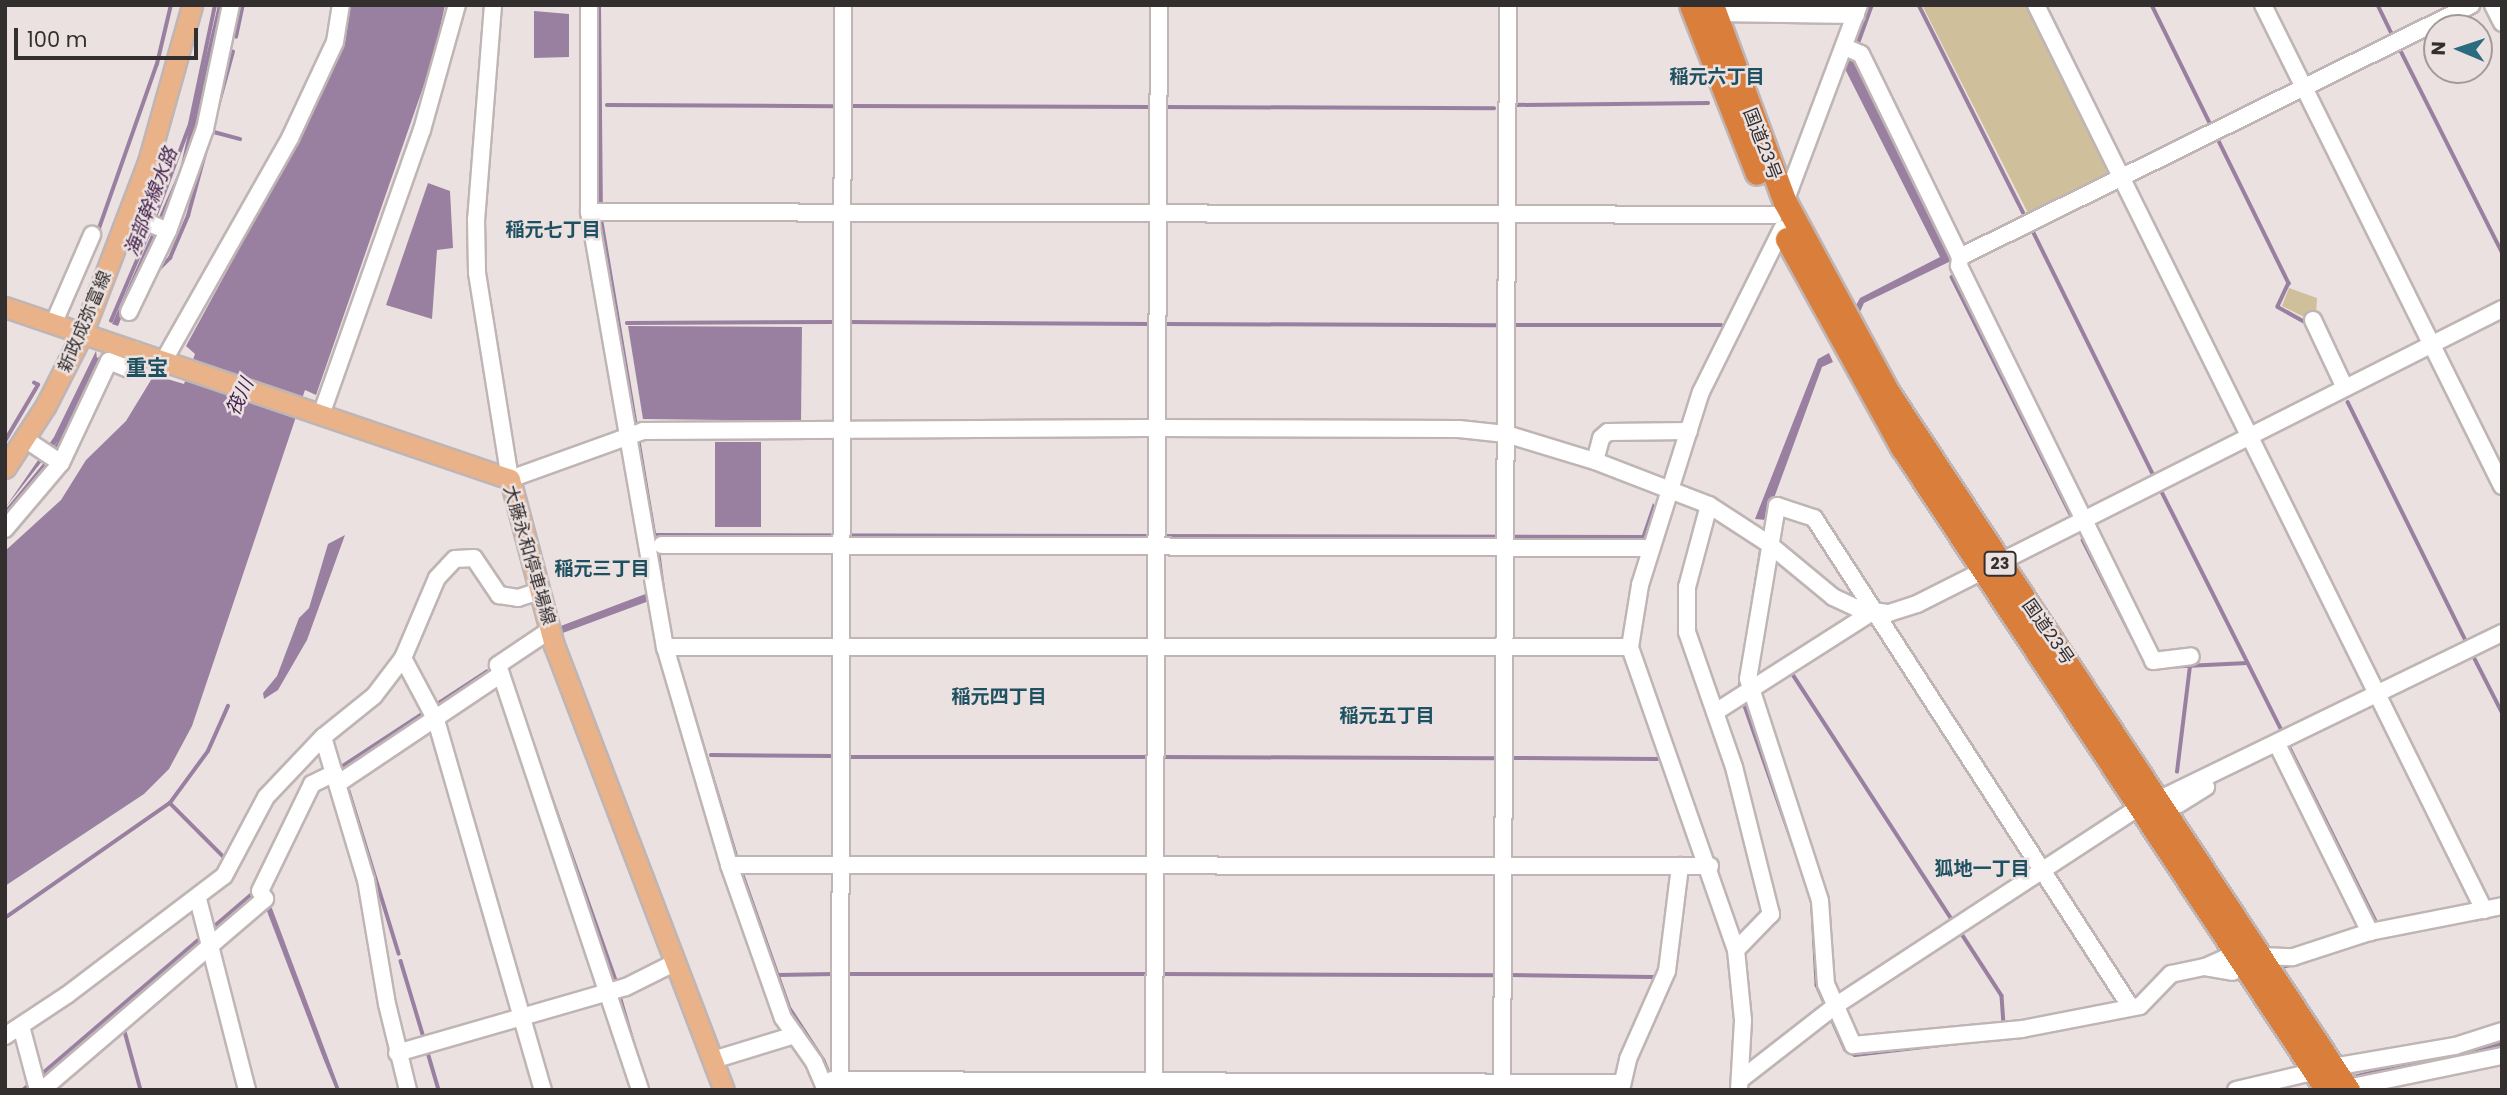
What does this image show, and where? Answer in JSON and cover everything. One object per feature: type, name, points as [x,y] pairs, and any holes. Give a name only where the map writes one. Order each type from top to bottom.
[{"type":"highway","name":"国道23号","points":[[1691,5],[1780,215],[1874,404],[1990,565],[2152,808],[2268,961],[2334,1081]]},
{"type":"highway","name":"国道23号","points":[[1713,9],[1780,215]]},
{"type":"highway","name":"国道23号","points":[[2152,808],[2235,962],[2334,1081]]},
{"type":"main road","name":"新政成弥富線","points":[[5,468],[30,443],[83,332],[129,215],[178,62],[192,5]]},
{"type":"main road","name":"大藤永和停車場線","points":[[5,307],[55,320],[510,479],[550,630],[724,1090]]},
{"type":"street","points":[[129,312],[160,228],[205,129],[231,5]]},
{"type":"street","points":[[164,360],[290,138],[335,42],[341,5]]},
{"type":"street","points":[[321,415],[418,143],[457,5]]},
{"type":"street","points":[[494,5],[475,219],[481,317],[510,479],[632,434],[842,429],[1459,429],[1506,434],[1595,461],[1709,505],[1769,544],[1833,597],[1874,611],[1905,608],[2502,309]]},
{"type":"street","points":[[589,5],[595,212],[632,434],[654,596],[783,1018],[830,1082]]},
{"type":"street","points":[[830,1082],[841,862],[843,5]]},
{"type":"street","points":[[1154,1086],[1159,5]]},
{"type":"street","points":[[1502,1086],[1506,434],[1504,214],[1508,5]]},
{"type":"street","points":[[2036,5],[2484,910]]},
{"type":"street","points":[[2263,5],[2502,486]]},
{"type":"street","points":[[1960,257],[2471,5]]},
{"type":"street","points":[[2493,5],[2502,23]]},
{"type":"street","points":[[1713,9],[1858,10],[1780,215],[1701,392],[1632,615],[1630,647],[1666,756],[1710,866],[1736,950],[1743,1020],[1740,1085]]},
{"type":"street","points":[[1845,47],[1861,54],[1960,257],[1959,266],[2085,517],[2153,660],[2191,656]]},
{"type":"street","points":[[595,212],[1780,215]]},
{"type":"street","points":[[129,215],[160,228]]},
{"type":"street","points":[[55,320],[92,235]]},
{"type":"street","points":[[2313,320],[2346,388]]},
{"type":"street","points":[[5,530],[59,462],[109,361],[129,369],[136,350]]},
{"type":"street","points":[[1595,461],[1601,438],[1608,432],[1689,431]]},
{"type":"street","points":[[30,443],[59,462]]},
{"type":"street","points":[[1709,505],[1697,538],[1685,613],[1693,653],[1717,711],[1771,914],[1736,950]]},
{"type":"street","points":[[2130,1006],[1814,518],[1777,506],[1748,679],[1819,901],[1826,984],[1858,1046],[2022,1029],[2146,1004],[2171,974],[2235,962]]},
{"type":"street","points":[[662,545],[842,541],[1505,541],[1651,548]]},
{"type":"street","points":[[5,1036],[198,899],[224,876],[266,797],[323,737],[374,696],[403,658],[437,578],[455,559],[474,558],[499,595],[518,598],[539,591]]},
{"type":"street","points":[[1717,711],[1751,693],[1874,611]]},
{"type":"street","points":[[550,630],[498,665],[610,992],[640,1090]]},
{"type":"street","points":[[1740,1085],[1835,1006],[2062,856],[2213,776],[2502,633]]},
{"type":"street","points":[[671,647],[1630,647]]},
{"type":"street","points":[[403,658],[432,712],[543,1090]]},
{"type":"street","points":[[21,1026],[38,1086],[208,940],[265,899],[260,891],[312,784],[337,778],[432,712],[501,674]]},
{"type":"street","points":[[323,737],[371,903],[397,1054],[408,1090]]},
{"type":"street","points":[[2277,744],[2370,932]]},
{"type":"street","points":[[735,865],[841,862],[1710,866]]},
{"type":"street","points":[[830,1082],[1154,1086],[1621,1086],[1667,971],[1680,866]]},
{"type":"street","points":[[198,899],[247,1090]]},
{"type":"street","points":[[2268,961],[2293,957],[2370,932],[2502,906]]},
{"type":"street","points":[[397,1054],[610,992],[674,963]]},
{"type":"street","points":[[2334,1081],[2396,1059],[2502,1031]]},
{"type":"street","points":[[713,1060],[794,1035]]},
{"type":"street","points":[[2236,1090],[2334,1081],[2502,1056]]},
{"type":"shaded area","points":[[1922,5],[2032,5],[2114,172],[2030,217]]},
{"type":"shaded area","points":[[2289,288],[2317,298],[2316,317],[2308,319],[2282,306]]},
{"type":"water","points":[[218,5],[225,5],[200,127],[118,326],[112,324],[180,169]]},
{"type":"water","name":"筏川","points":[[350,5],[445,5],[434,56],[316,395],[305,390],[192,726],[169,769],[144,794],[5,886],[5,551],[61,500],[86,460],[126,421],[154,375],[184,384],[195,354],[186,346],[300,137],[346,27]]},
{"type":"water","points":[[594,5],[601,5],[603,219],[656,533],[1642,535],[1653,503],[1658,511],[1646,542],[660,551],[671,633],[739,859],[791,1007],[825,1059],[838,1090],[833,1090],[787,1007],[733,856],[657,598],[560,634],[558,627],[656,590],[596,205]]},
{"type":"water","points":[[1864,5],[1874,5],[1854,60],[1953,260],[1864,303],[1859,314],[1855,307],[1860,298],[1940,257],[1843,65]]},
{"type":"water","points":[[534,11],[569,14],[569,57],[534,58]]},
{"type":"water","points":[[428,183],[450,191],[453,248],[437,250],[432,319],[386,305]]},
{"type":"water","points":[[628,326],[802,327],[801,421],[643,419]]},
{"type":"water","points":[[96,351],[97,358],[104,355],[72,427],[47,470],[5,519],[5,510],[58,441],[5,508],[54,437]]},
{"type":"water","points":[[1829,353],[1833,362],[1822,367],[1766,520],[1755,519],[1818,359]]},
{"type":"water","points":[[715,442],[761,442],[761,527],[715,527]]},
{"type":"water","points":[[345,535],[307,640],[278,690],[264,699],[263,693],[277,676],[299,618],[309,608],[328,544]]},
{"type":"water","points":[[487,669],[491,673],[342,772],[339,766]]},
{"type":"water","points":[[508,669],[619,984],[614,986],[505,675]]},
{"type":"water","points":[[250,893],[255,901],[35,1090],[20,1090]]},
{"type":"water","points":[[270,903],[340,1090],[336,1090],[265,906]]},
{"type":"water","points":[[621,994],[649,1090],[644,1090],[616,996]]},
{"type":"water","points":[[2502,1040],[2502,1050],[2356,1079],[2353,1075]]},
{"type":"waterway","points":[[97,234],[157,64],[171,5]]},
{"type":"waterway","name":"海部幹線水路","points":[[154,220],[190,124],[215,5]]},
{"type":"waterway","points":[[236,37],[243,5]]},
{"type":"waterway","points":[[1919,5],[2026,218]]},
{"type":"waterway","points":[[2152,5],[2211,125]]},
{"type":"waterway","points":[[2378,5],[2392,34]]},
{"type":"waterway","points":[[2400,49],[2502,252]]},
{"type":"waterway","points":[[154,274],[170,258],[188,216],[233,52]]},
{"type":"waterway","points":[[1513,105],[1708,103]]},
{"type":"waterway","points":[[607,105],[833,106]]},
{"type":"waterway","points":[[849,106],[1151,107]]},
{"type":"waterway","points":[[1164,107],[1494,108]]},
{"type":"waterway","points":[[214,132],[240,139]]},
{"type":"waterway","points":[[2218,139],[2289,283],[2278,307],[2309,324]]},
{"type":"waterway","points":[[111,321],[150,230]]},
{"type":"waterway","points":[[2033,231],[2154,476]]},
{"type":"waterway","points":[[1952,277],[2072,517]]},
{"type":"waterway","points":[[627,323],[837,322]]},
{"type":"waterway","points":[[848,322],[1151,324]]},
{"type":"waterway","points":[[1164,324],[1496,325]]},
{"type":"waterway","points":[[1513,325],[1721,325]]},
{"type":"waterway","points":[[5,441],[38,385],[34,383]]},
{"type":"waterway","points":[[2348,402],[2467,643]]},
{"type":"waterway","points":[[2160,488],[2283,733]]},
{"type":"waterway","points":[[2083,540],[2133,638]]},
{"type":"waterway","points":[[1739,691],[1761,551]]},
{"type":"waterway","points":[[2473,655],[2502,712]]},
{"type":"waterway","points":[[2165,667],[2247,663]]},
{"type":"waterway","points":[[2177,772],[2190,666]]},
{"type":"waterway","points":[[1792,673],[1953,921]]},
{"type":"waterway","points":[[5,918],[170,803],[208,751],[228,706]]},
{"type":"waterway","points":[[1745,706],[1794,846]]},
{"type":"waterway","points":[[2289,746],[2378,925]]},
{"type":"waterway","points":[[711,755],[832,756]]},
{"type":"waterway","points":[[849,757],[1148,757]]},
{"type":"waterway","points":[[1163,757],[1495,758]]},
{"type":"waterway","points":[[1510,758],[1657,759]]},
{"type":"waterway","points":[[349,791],[399,954]]},
{"type":"waterway","points":[[170,803],[227,860]]},
{"type":"waterway","points":[[2014,812],[2045,860]]},
{"type":"waterway","points":[[2055,874],[2135,998]]},
{"type":"waterway","points":[[1813,910],[1817,985],[1824,1001]]},
{"type":"waterway","points":[[2474,920],[2502,914]]},
{"type":"waterway","points":[[1960,931],[2002,996],[2004,1023]]},
{"type":"waterway","points":[[2351,946],[2367,941]]},
{"type":"waterway","points":[[401,961],[425,1041]]},
{"type":"waterway","points":[[2279,968],[2294,964]]},
{"type":"waterway","points":[[778,975],[834,974]]},
{"type":"waterway","points":[[846,974],[1148,974]]},
{"type":"waterway","points":[[1161,974],[1497,975]]},
{"type":"waterway","points":[[1510,975],[1653,977]]},
{"type":"waterway","points":[[2145,1011],[2166,990]]},
{"type":"waterway","points":[[1832,1019],[1846,1050],[1855,1055],[1968,1042]]},
{"type":"waterway","points":[[124,1028],[141,1090]]},
{"type":"waterway","points":[[427,1049],[439,1090]]},
{"type":"district","name":"稲元六丁目","points":[[1717,77]]},
{"type":"district","name":"稲元七丁目","points":[[553,230]]},
{"type":"district","name":"重宝","points":[[147,368]]},
{"type":"district","name":"稲元三丁目","points":[[602,569]]},
{"type":"district","name":"稲元四丁目","points":[[999,697]]},
{"type":"district","name":"稲元五丁目","points":[[1387,716]]},
{"type":"district","name":"狐地一丁目","points":[[1982,869]]}]
